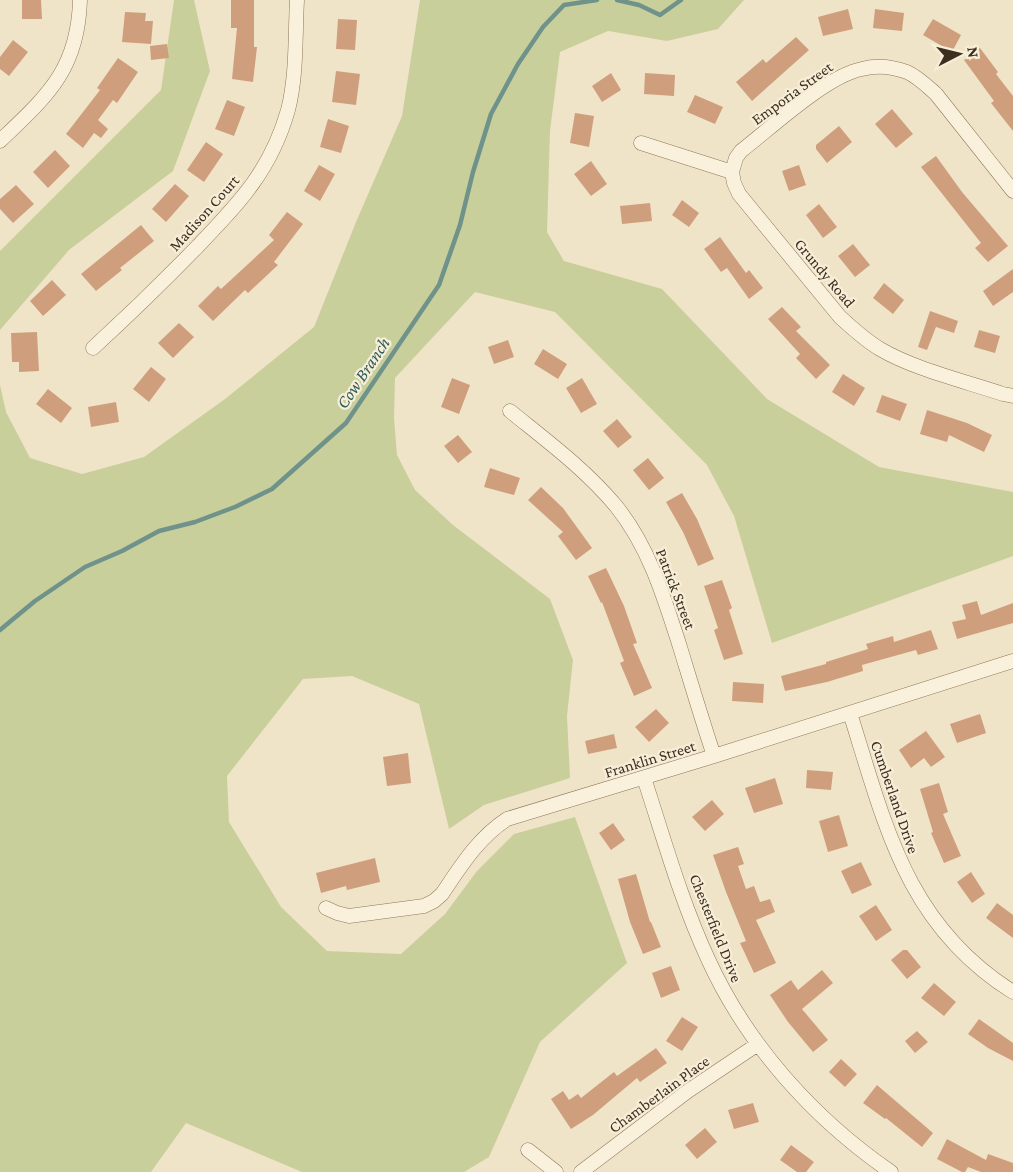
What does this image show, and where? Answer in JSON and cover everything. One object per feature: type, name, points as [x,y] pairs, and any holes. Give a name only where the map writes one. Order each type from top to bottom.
[{"type":"street","points":[[0,141],[45,98],[58,80],[69,60],[76,38],[80,0]]},
{"type":"street","name":"Madison Court","points":[[93,348],[152,293],[242,200],[269,159],[288,108],[293,80],[297,0]]},
{"type":"street","name":"Emporia Street","points":[[732,172],[736,158],[741,152],[806,100],[846,74],[878,67],[894,68],[922,81],[936,94],[1013,191]]},
{"type":"street","points":[[641,142],[732,172]]},
{"type":"street","name":"Grundy Road","points":[[732,172],[739,194],[840,317],[860,335],[882,350],[906,361],[1013,396]]},
{"type":"street","name":"Patrick Street","points":[[510,411],[582,469],[617,508],[632,529],[662,591],[714,756]]},
{"type":"street","name":"Franklin Street","points":[[326,908],[349,916],[424,906],[442,894],[480,841],[507,819],[1013,661]]},
{"type":"street","name":"Cumberland Drive","points":[[850,713],[889,837],[918,896],[958,948],[982,970],[1013,992]]},
{"type":"street","name":"Chesterfield Drive","points":[[644,778],[692,921],[708,960],[728,998],[758,1044],[808,1103],[891,1172]]},
{"type":"street","name":"Chamberlain Place","points":[[581,1172],[688,1091],[758,1044]]},
{"type":"street","points":[[528,1150],[556,1172]]},
{"type":"green space","points":[[174,0],[194,0],[210,71],[173,171],[69,250],[0,330],[0,251],[161,90]]},
{"type":"green space","points":[[420,0],[744,0],[718,29],[667,41],[608,31],[560,52],[550,131],[547,232],[564,261],[662,289],[767,399],[879,467],[1013,492],[1013,556],[772,643],[734,516],[707,465],[555,312],[475,292],[395,378],[394,418],[397,455],[415,490],[453,525],[550,599],[573,660],[567,716],[570,778],[484,805],[449,829],[419,704],[352,676],[303,679],[227,776],[229,822],[281,907],[327,951],[401,954],[445,914],[477,871],[514,834],[575,817],[627,963],[540,1042],[489,1157],[464,1172],[302,1172],[186,1123],[151,1172],[0,1172],[0,385],[6,412],[30,458],[82,474],[144,457],[225,399],[314,327],[402,116]]},
{"type":"building","points":[[22,0],[41,0],[42,19],[22,19]]},
{"type":"building","points":[[231,0],[254,0],[254,47],[257,47],[253,82],[232,79],[237,28],[231,28]]},
{"type":"building","points":[[848,9],[853,29],[823,36],[818,17]]},
{"type":"building","points":[[875,9],[904,13],[902,31],[873,28]]},
{"type":"building","points":[[125,12],[146,13],[145,21],[153,21],[151,44],[122,42]]},
{"type":"building","points":[[338,19],[357,20],[355,50],[336,49]]},
{"type":"building","points":[[933,19],[961,35],[952,52],[923,35]]},
{"type":"building","points":[[796,37],[809,50],[752,101],[736,82],[763,59],[766,63]]},
{"type":"building","points":[[13,40],[28,52],[9,76],[0,69],[0,57]]},
{"type":"building","points":[[167,44],[169,58],[151,60],[150,46]]},
{"type":"building","points":[[980,48],[1013,96],[1013,131],[991,103],[994,101],[964,60]]},
{"type":"building","points":[[118,58],[138,72],[117,103],[113,100],[98,120],[108,129],[101,138],[94,133],[83,148],[66,134],[100,90],[97,88]]},
{"type":"building","points":[[336,71],[360,74],[356,105],[332,102]]},
{"type":"building","points":[[611,73],[621,90],[602,102],[592,86]]},
{"type":"building","points":[[645,73],[675,75],[674,96],[644,94]]},
{"type":"building","points":[[695,95],[723,107],[715,124],[687,112]]},
{"type":"building","points":[[227,100],[245,107],[234,136],[215,129]]},
{"type":"building","points":[[892,109],[913,134],[896,148],[875,124]]},
{"type":"building","points":[[575,113],[594,116],[589,147],[570,143]]},
{"type":"building","points":[[328,119],[349,126],[341,153],[320,147]]},
{"type":"building","points":[[839,126],[852,142],[827,163],[816,149],[816,145]]},
{"type":"building","points":[[206,142],[223,154],[204,182],[187,170]]},
{"type":"building","points":[[55,150],[70,166],[48,188],[33,172]]},
{"type":"building","points":[[936,156],[962,192],[1008,246],[988,262],[975,248],[981,243],[921,167]]},
{"type":"building","points":[[591,161],[607,184],[591,196],[574,174]]},
{"type":"building","points":[[319,165],[335,174],[320,201],[304,191]]},
{"type":"building","points":[[799,165],[806,185],[789,191],[782,171]]},
{"type":"building","points":[[175,184],[189,196],[166,222],[152,209]]},
{"type":"building","points":[[16,185],[34,204],[13,223],[0,209],[0,199]]},
{"type":"building","points":[[682,200],[699,213],[689,227],[672,215]]},
{"type":"building","points":[[650,203],[652,221],[622,224],[620,206]]},
{"type":"building","points":[[819,204],[837,227],[823,238],[806,215]]},
{"type":"building","points":[[287,212],[303,224],[274,262],[278,265],[248,293],[245,290],[213,321],[198,306],[218,286],[221,289],[274,240],[269,235]]},
{"type":"building","points":[[141,225],[154,241],[96,291],[81,274]]},
{"type":"building","points":[[720,237],[746,273],[749,270],[763,288],[749,299],[727,268],[721,272],[704,249]]},
{"type":"building","points":[[853,244],[870,265],[855,277],[838,256]]},
{"type":"building","points":[[1013,269],[1013,292],[993,306],[983,291]]},
{"type":"building","points":[[52,280],[66,295],[43,316],[30,301]]},
{"type":"building","points":[[884,283],[904,300],[893,314],[873,298]]},
{"type":"building","points":[[782,307],[801,327],[796,331],[830,365],[816,379],[796,358],[800,354],[768,319]]},
{"type":"building","points":[[930,311],[958,321],[954,333],[936,327],[927,350],[918,347]]},
{"type":"building","points":[[179,323],[194,337],[173,358],[158,343]]},
{"type":"building","points":[[979,330],[1000,336],[995,353],[974,347]]},
{"type":"building","points":[[37,332],[39,371],[19,372],[19,362],[12,362],[11,333]]},
{"type":"building","points":[[508,340],[514,357],[494,364],[488,347]]},
{"type":"building","points":[[543,349],[567,364],[558,379],[534,364]]},
{"type":"building","points":[[151,367],[166,379],[149,402],[133,389]]},
{"type":"building","points":[[843,374],[865,388],[854,406],[832,392]]},
{"type":"building","points":[[452,378],[470,385],[459,414],[441,407]]},
{"type":"building","points":[[582,378],[597,404],[581,413],[566,388]]},
{"type":"building","points":[[48,389],[72,408],[61,423],[36,404]]},
{"type":"building","points":[[882,395],[907,404],[900,421],[876,412]]},
{"type":"building","points":[[116,402],[119,422],[91,427],[88,407]]},
{"type":"building","points":[[927,410],[967,423],[992,435],[984,452],[949,435],[947,442],[920,434]]},
{"type":"building","points":[[617,419],[632,437],[618,448],[603,431]]},
{"type":"building","points":[[458,435],[472,452],[458,463],[444,446]]},
{"type":"building","points":[[648,458],[664,478],[649,490],[633,470]]},
{"type":"building","points":[[490,468],[520,478],[514,495],[484,487]]},
{"type":"building","points":[[541,487],[563,508],[592,548],[576,560],[558,536],[563,532],[528,500]]},
{"type":"building","points":[[682,493],[697,519],[714,559],[698,566],[666,502]]},
{"type":"building","points":[[606,568],[624,606],[637,643],[633,644],[652,688],[634,696],[620,663],[624,661],[602,602],[588,576]]},
{"type":"building","points":[[722,580],[732,608],[729,610],[743,654],[724,660],[714,630],[718,628],[704,586]]},
{"type":"building","points":[[977,601],[981,615],[1013,603],[1013,623],[957,639],[952,622],[966,619],[962,605]]},
{"type":"building","points":[[931,630],[938,649],[918,655],[916,650],[862,665],[863,671],[785,691],[781,676],[826,664],[826,662],[868,649],[866,644],[893,636],[894,642]]},
{"type":"building","points":[[733,682],[764,684],[763,703],[732,701]]},
{"type":"building","points":[[656,709],[669,723],[649,742],[635,727]]},
{"type":"building","points":[[980,714],[986,733],[957,743],[950,724]]},
{"type":"building","points":[[926,731],[945,757],[931,767],[924,758],[911,768],[899,750]]},
{"type":"building","points":[[614,734],[617,748],[588,754],[585,741]]},
{"type":"building","points":[[408,753],[411,783],[387,786],[383,757]]},
{"type":"building","points":[[807,770],[833,772],[831,790],[806,788]]},
{"type":"building","points":[[775,778],[783,804],[754,813],[745,788]]},
{"type":"building","points":[[939,783],[948,812],[943,814],[961,856],[944,863],[931,833],[933,832],[920,789]]},
{"type":"building","points":[[712,800],[724,814],[705,831],[692,817]]},
{"type":"building","points":[[839,815],[848,846],[828,852],[819,821]]},
{"type":"building","points":[[613,823],[625,840],[611,850],[599,833]]},
{"type":"building","points":[[738,847],[744,864],[738,866],[746,889],[754,886],[760,902],[770,899],[775,912],[756,920],[776,963],[754,973],[740,943],[746,941],[713,855]]},
{"type":"building","points":[[375,858],[380,882],[347,890],[346,886],[321,893],[316,873]]},
{"type":"building","points":[[861,862],[872,885],[852,894],[841,871]]},
{"type":"building","points":[[971,872],[985,894],[972,903],[957,882]]},
{"type":"building","points":[[636,874],[650,922],[661,947],[643,954],[630,922],[618,879]]},
{"type":"building","points":[[997,903],[1013,915],[1013,938],[986,918]]},
{"type":"building","points":[[876,905],[892,930],[876,941],[859,916]]},
{"type":"building","points":[[903,950],[907,950],[921,967],[907,979],[891,960]]},
{"type":"building","points":[[671,966],[680,990],[661,998],[652,973]]},
{"type":"building","points":[[822,970],[833,983],[802,1009],[828,1040],[813,1052],[788,1022],[770,995],[791,980],[798,990]]},
{"type":"building","points":[[934,983],[956,1002],[944,1016],[921,998]]},
{"type":"building","points":[[682,1017],[698,1027],[682,1051],[666,1041]]},
{"type":"building","points":[[979,1019],[1013,1043],[1013,1061],[968,1034]]},
{"type":"building","points":[[917,1031],[928,1042],[915,1053],[905,1041]]},
{"type":"building","points":[[656,1048],[667,1063],[640,1082],[637,1078],[593,1115],[571,1129],[551,1099],[563,1091],[569,1100],[578,1094],[581,1098],[614,1072],[617,1076]]},
{"type":"building","points":[[841,1059],[857,1074],[845,1087],[829,1072]]},
{"type":"building","points":[[877,1085],[933,1133],[922,1147],[863,1103]]},
{"type":"building","points":[[753,1103],[759,1122],[734,1129],[728,1110]]},
{"type":"building","points":[[705,1128],[717,1142],[697,1159],[685,1145]]},
{"type":"building","points":[[947,1139],[986,1160],[988,1154],[1013,1163],[1013,1172],[981,1172],[968,1167],[965,1172],[962,1172],[937,1159]]},
{"type":"building","points":[[791,1145],[814,1162],[806,1172],[797,1172],[780,1160]]},
{"type":"waterway","name":"Cow Branch","points":[[0,630],[35,601],[85,567],[159,531],[195,522],[235,507],[272,489],[346,423],[439,285],[460,225],[491,114],[518,64],[543,27],[564,5],[597,0]]},
{"type":"waterway","name":"Cow Branch","points":[[617,0],[639,5],[660,15],[681,0]]}]
